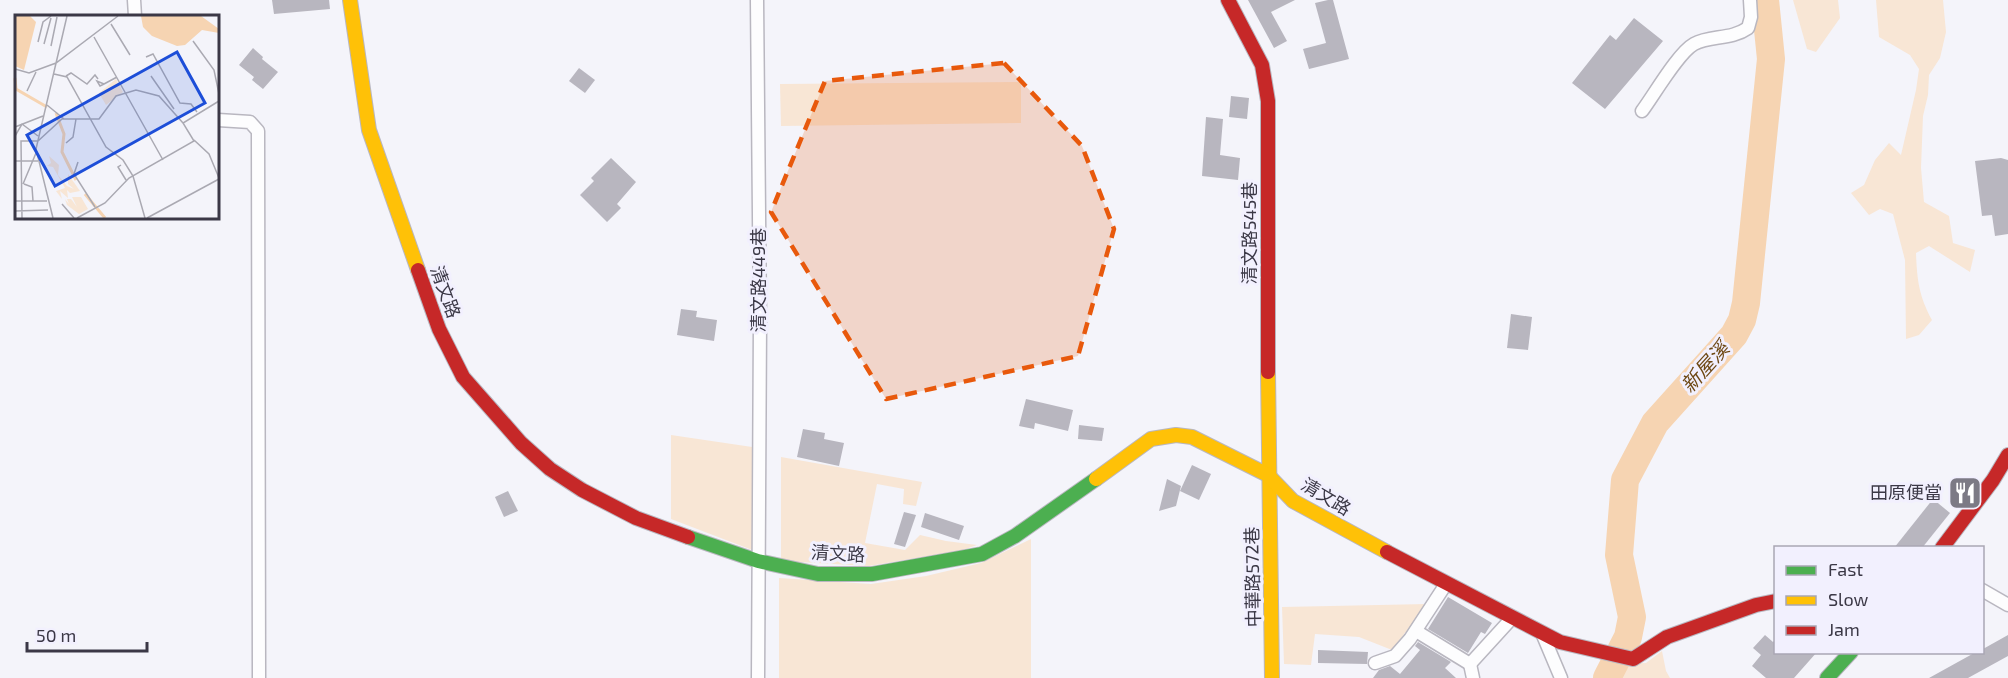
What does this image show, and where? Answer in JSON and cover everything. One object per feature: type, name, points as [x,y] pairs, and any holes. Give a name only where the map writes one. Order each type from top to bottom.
[{"type":"street","points":[[134,0],[135,15]]},
{"type":"street","name":"清文路","points":[[350,0],[369,130],[439,328],[463,377],[521,443],[550,469],[582,490],[636,518],[758,561],[818,574],[872,574],[982,554],[1056,509],[1151,439],[1176,435],[1192,437],[1268,475],[1293,501],[1446,584],[1560,642],[1633,659],[1666,637],[1756,605],[1774,601]]},
{"type":"street","name":"清文路449巷","points":[[757,0],[760,322],[758,678]]},
{"type":"street","name":"清文路545巷","points":[[1228,0],[1262,65],[1268,101],[1268,475]]},
{"type":"street","points":[[1642,111],[1684,52],[1695,43],[1739,34],[1748,28],[1751,17],[1750,0]]},
{"type":"street","points":[[219,120],[250,122],[258,131],[259,678]]},
{"type":"street","points":[[1944,546],[1993,480],[2008,455]]},
{"type":"street","name":"中華路572巷","points":[[1268,475],[1272,678]]},
{"type":"street","points":[[1375,663],[1395,656],[1416,631],[1446,584]]},
{"type":"street","points":[[1984,591],[2008,605]]},
{"type":"street","points":[[1470,664],[1512,618]]},
{"type":"street","points":[[1416,631],[1470,664],[1473,678]]},
{"type":"street","points":[[1542,633],[1561,678]]},
{"type":"street","points":[[1827,678],[1849,654]]},
{"type":"highlighted area","points":[[1004,63],[1082,146],[1114,229],[1078,356],[886,399],[771,212],[825,81]]},
{"type":"shaded area","points":[[1793,0],[1838,0],[1840,18],[1816,52],[1807,49]]},
{"type":"shaded area","points":[[1876,0],[1943,0],[1946,32],[1940,58],[1929,75],[1928,95],[1923,116],[1921,168],[1924,202],[1949,216],[1953,243],[1975,250],[1970,272],[1929,246],[1916,253],[1919,288],[1932,320],[1919,335],[1906,339],[1905,260],[1893,214],[1880,209],[1869,215],[1851,193],[1864,185],[1875,160],[1889,143],[1901,155],[1919,69],[1910,55],[1879,37]]},
{"type":"shaded area","points":[[1021,82],[1021,123],[781,126],[780,84]]},
{"type":"shaded area","points":[[671,435],[765,449],[765,555],[671,519]]},
{"type":"shaded area","points":[[781,457],[922,482],[916,506],[903,504],[904,489],[877,484],[865,543],[905,550],[920,535],[977,545],[963,550],[869,566],[781,561]]},
{"type":"shaded area","points":[[1031,539],[1031,678],[779,678],[779,578],[871,584],[926,576],[981,563]]},
{"type":"shaded area","points":[[1427,604],[1392,650],[1359,637],[1315,634],[1311,665],[1284,664],[1282,607]]},
{"type":"shaded area","points":[[1662,651],[1666,671],[1670,678],[1614,678],[1623,664],[1646,663]]},
{"type":"building","points":[[272,0],[329,0],[330,9],[274,14]]},
{"type":"building","points":[[1248,0],[1295,0],[1271,12],[1287,41],[1274,48]]},
{"type":"building","points":[[1333,0],[1349,59],[1309,69],[1303,49],[1326,43],[1315,3]]},
{"type":"building","points":[[1634,18],[1663,41],[1605,109],[1572,83],[1610,35],[1616,40]]},
{"type":"building","points":[[253,48],[278,72],[263,89],[252,80],[254,77],[239,65]]},
{"type":"building","points":[[579,68],[595,80],[585,93],[569,81]]},
{"type":"building","points":[[1231,96],[1249,98],[1247,119],[1229,117]]},
{"type":"building","points":[[1206,117],[1223,119],[1220,155],[1240,158],[1238,180],[1202,176]]},
{"type":"building","points":[[611,158],[636,182],[617,204],[621,208],[607,222],[580,195],[594,181],[591,178]]},
{"type":"building","points":[[2001,158],[2008,160],[2008,234],[1995,236],[1992,215],[1982,216],[1975,161]]},
{"type":"building","points":[[681,309],[697,311],[696,317],[717,320],[714,341],[677,335]]},
{"type":"building","points":[[1511,314],[1532,317],[1528,350],[1507,348]]},
{"type":"building","points":[[1026,399],[1073,410],[1068,431],[1035,423],[1034,429],[1019,426]]},
{"type":"building","points":[[1079,425],[1104,428],[1102,441],[1078,439]]},
{"type":"building","points":[[803,429],[825,433],[824,439],[844,443],[839,466],[797,457]]},
{"type":"building","points":[[1192,465],[1211,474],[1199,500],[1180,491]]},
{"type":"building","points":[[1167,479],[1181,486],[1176,506],[1159,511]]},
{"type":"building","points":[[508,491],[518,511],[504,517],[495,497]]},
{"type":"building","points":[[1933,499],[1950,513],[1924,546],[1896,546]]},
{"type":"building","points":[[904,512],[916,515],[905,547],[894,544]]},
{"type":"building","points":[[925,513],[964,526],[959,540],[921,527]]},
{"type":"building","points":[[1448,597],[1492,623],[1485,634],[1481,632],[1468,653],[1428,629]]},
{"type":"building","points":[[1765,635],[1774,641],[1774,654],[1815,654],[1794,678],[1766,678],[1752,666],[1761,655],[1753,648]]},
{"type":"building","points":[[2008,635],[2008,656],[1968,678],[1929,678],[1972,654],[1984,654],[1984,648]]},
{"type":"building","points":[[1418,642],[1451,662],[1445,668],[1456,678],[1373,678],[1379,670],[1390,666],[1400,674],[1420,650],[1415,646]]},
{"type":"building","points":[[1318,650],[1368,652],[1367,664],[1318,663]]},
{"type":"waterway","name":"新屋溪","points":[[1607,678],[1628,637],[1632,617],[1619,555],[1625,480],[1655,423],[1734,335],[1742,320],[1746,303],[1771,59],[1765,0]]},
{"type":"traffic: fast","points":[[688,537],[758,561],[818,574],[872,574],[982,554],[1015,536],[1096,479]]},
{"type":"traffic: fast","points":[[1827,678],[1849,654]]},
{"type":"traffic: slow","points":[[350,0],[369,130],[418,270]]},
{"type":"traffic: slow","points":[[1268,372],[1272,678]]},
{"type":"traffic: slow","points":[[1096,479],[1151,439],[1176,435],[1192,437],[1268,475],[1293,501],[1387,552]]},
{"type":"traffic: jam","points":[[1228,0],[1262,65],[1268,101],[1268,372]]},
{"type":"traffic: jam","points":[[418,270],[439,329],[463,377],[521,443],[550,469],[582,490],[636,518],[688,537]]},
{"type":"traffic: jam","points":[[1944,546],[1993,480],[2008,455]]},
{"type":"traffic: jam","points":[[1387,552],[1560,642],[1633,659],[1667,637],[1756,605],[1774,601]]},
{"type":"place","name":"田原便當","points":[[1965,493]]}]
